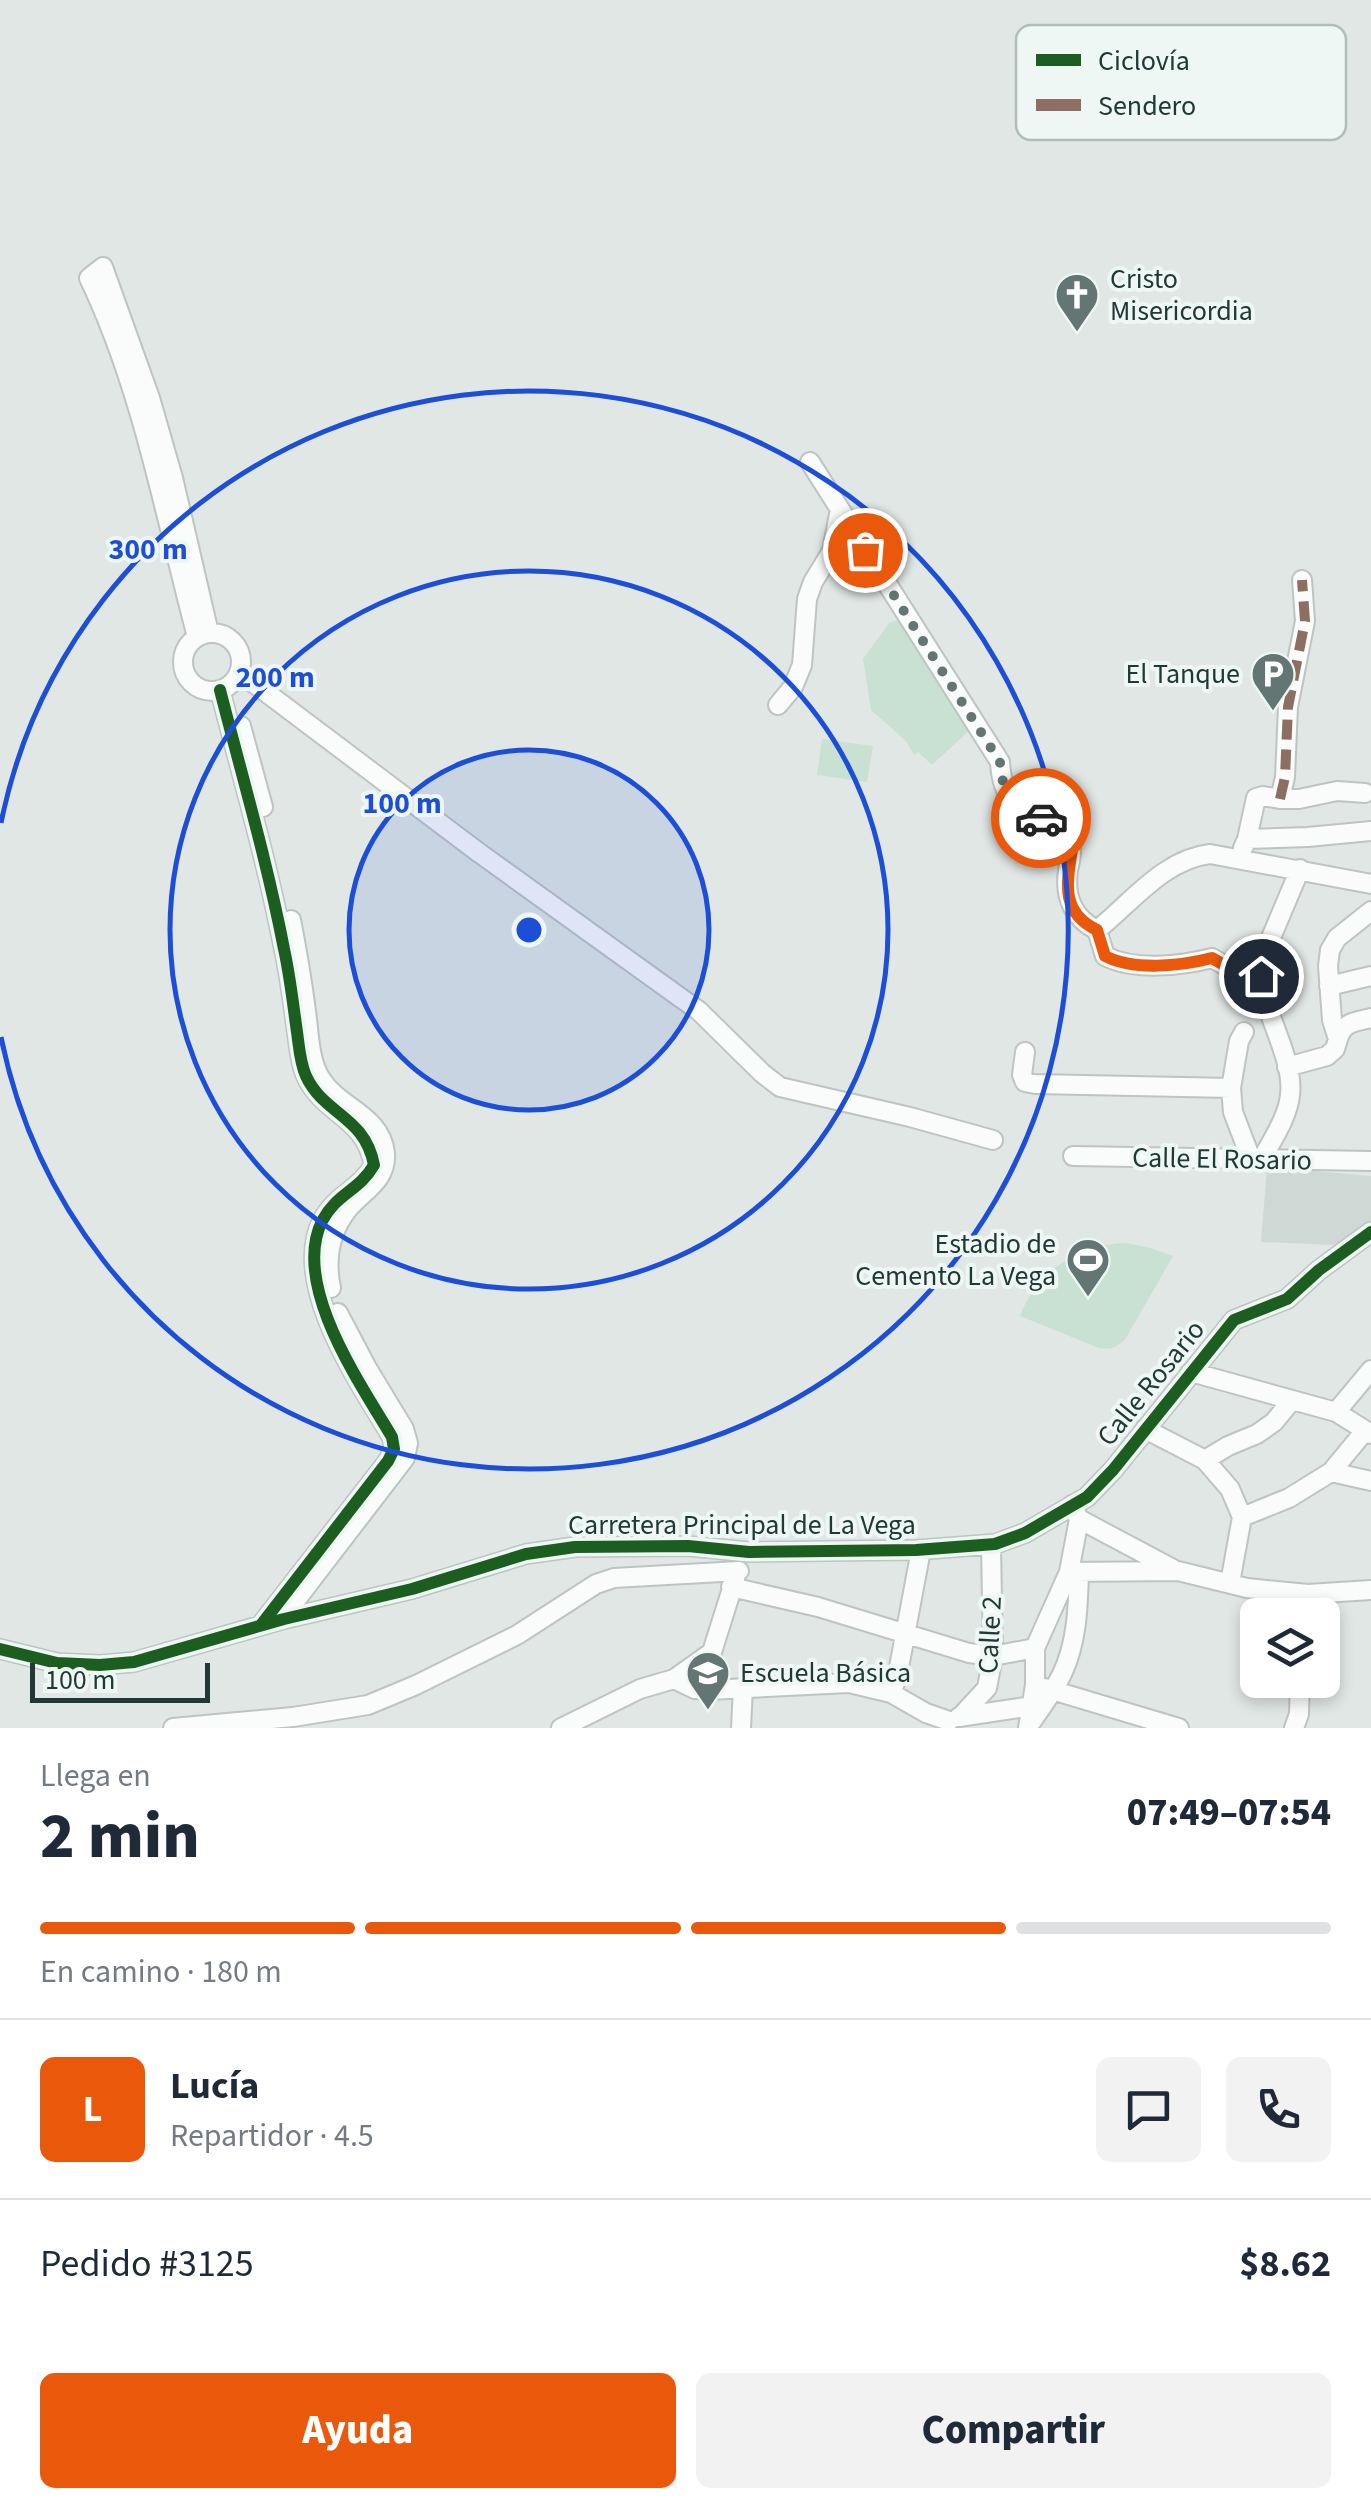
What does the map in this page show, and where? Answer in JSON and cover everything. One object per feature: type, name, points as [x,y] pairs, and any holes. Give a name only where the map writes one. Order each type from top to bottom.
[{"type":"street","points":[[96,272],[150,398],[173,478],[203,635]]},
{"type":"street","points":[[810,462],[1000,762],[1002,782],[1014,804],[1032,816],[1050,820],[1066,838],[1072,849],[1067,890],[1084,924],[1097,930],[1105,956],[1114,961],[1155,966],[1212,958],[1233,970],[1261,976]]},
{"type":"street","points":[[778,705],[793,687],[802,664],[807,599],[832,551],[840,509]]},
{"type":"street","points":[[1280,800],[1285,777],[1288,707],[1305,620],[1302,580]]},
{"type":"street","points":[[261,1625],[394,1449],[392,1436],[349,1364],[328,1318],[314,1267],[321,1224],[333,1204],[365,1180],[374,1165],[371,1150],[359,1130],[318,1094],[306,1076],[286,955],[230,682],[241,662],[235,644],[228,638],[203,635],[190,643],[183,660],[188,678],[202,689],[230,682],[478,852],[699,1011],[780,1087],[992,1140]]},
{"type":"street","points":[[230,682],[280,868],[319,1077],[375,1126],[385,1149],[385,1166],[378,1181],[348,1208],[338,1225],[330,1242],[327,1268],[340,1319],[404,1429],[408,1444],[405,1458],[284,1619]]},
{"type":"street","points":[[1241,860],[1256,798],[1280,800],[1337,791],[1365,792]]},
{"type":"street","points":[[1247,839],[1371,831]]},
{"type":"street","points":[[1097,930],[1153,882],[1191,856],[1210,854],[1371,884]]},
{"type":"street","points":[[1256,1159],[1290,1099],[1287,1067],[1261,976],[1262,958],[1300,870]]},
{"type":"street","points":[[1338,1039],[1332,1020],[1330,950],[1337,938],[1371,911]]},
{"type":"street","points":[[1329,986],[1371,976]]},
{"type":"street","points":[[1287,1067],[1327,1056],[1335,1048],[1340,1028],[1371,1018]]},
{"type":"street","points":[[1244,1032],[1239,1041],[1232,1112],[1256,1159]]},
{"type":"street","points":[[1025,1052],[1022,1075],[1025,1082],[1035,1084],[1232,1088]]},
{"type":"street","name":"Calle El Rosario","points":[[1073,1156],[1371,1162]]},
{"type":"street","name":"Calle Rosario","points":[[1075,1512],[1234,1320],[1287,1298],[1371,1232]]},
{"type":"street","points":[[1336,1412],[1371,1370]]},
{"type":"street","points":[[1191,1372],[1336,1412],[1368,1432],[1331,1472],[1289,1498],[1242,1517]]},
{"type":"street","points":[[1205,1460],[1257,1434],[1274,1422],[1292,1400]]},
{"type":"street","points":[[1146,1429],[1205,1460],[1230,1489],[1242,1517],[1230,1583]]},
{"type":"street","points":[[1331,1472],[1371,1482]]},
{"type":"street","points":[[1028,1727],[1032,1706],[1063,1671],[1072,1646],[1077,1611],[1075,1512],[1178,1571]]},
{"type":"street","name":"Carretera Principal de La Vega","points":[[0,1648],[57,1663],[134,1662],[261,1625],[412,1589],[526,1554],[576,1547],[688,1546],[748,1552],[922,1550],[991,1544],[1075,1512]]},
{"type":"street","name":"Calle 2","points":[[950,1723],[986,1688],[993,1656],[991,1544]]},
{"type":"street","points":[[891,1692],[922,1550]]},
{"type":"street","points":[[561,1728],[640,1689],[674,1679],[712,1652],[735,1579],[748,1552]]},
{"type":"street","points":[[1074,1572],[1178,1571],[1246,1588],[1308,1594],[1371,1590]]},
{"type":"street","points":[[1028,1727],[1044,1688],[1035,1648],[1074,1572]]},
{"type":"street","points":[[172,1728],[245,1724],[368,1706],[517,1635],[596,1584],[614,1578],[735,1579],[969,1653],[993,1656],[1035,1648]]},
{"type":"street","points":[[1284,1592],[1285,1598]]},
{"type":"street","points":[[674,1679],[709,1690],[850,1684],[891,1692],[950,1723],[1032,1706]]},
{"type":"street","points":[[741,1728],[743,1687]]},
{"type":"street","points":[[1044,1688],[1166,1726]]},
{"type":"street","points":[[1294,1728],[1299,1698]]},
{"type":"shaded area","points":[[1267,1167],[1371,1176],[1371,1221],[1336,1245],[1261,1242]]},
{"type":"green space","points":[[909,616],[972,728],[932,765],[918,752],[914,755],[906,741],[871,710],[863,659],[889,623]]},
{"type":"green space","points":[[822,739],[873,746],[867,782],[817,775]]},
{"type":"green space","name":"Estadio de Cemento La Vega","points":[[1125,1243],[1173,1256],[1120,1344],[1099,1348],[1020,1316],[1037,1286],[1061,1263],[1091,1249]]},
{"type":"marked path","points":[[1280,799],[1285,777],[1288,707],[1305,621],[1302,580]]},
{"type":"cycle path","points":[[220,690],[277,916],[304,1071],[314,1089],[362,1136],[374,1165],[322,1221],[315,1246],[315,1274],[333,1333],[392,1437],[394,1449],[261,1625]]},
{"type":"cycle path","points":[[0,1649],[57,1663],[134,1662],[284,1619],[412,1589],[526,1554],[575,1547],[688,1546],[749,1552],[916,1550],[995,1544],[1025,1533],[1087,1497],[1234,1320],[1287,1299],[1371,1232]]},
{"type":"way so far","points":[[865,550],[1000,762],[1002,782],[1014,804],[1041,818]]},
{"type":"place","name":"Cristo Misericordia","points":[[1077,333]]},
{"type":"place","name":"El Tanque","points":[[1273,712]]},
{"type":"place","name":"Estadio de Cemento La Vega","points":[[1088,1298]]},
{"type":"place","name":"Escuela Básica","points":[[708,1711]]},
{"type":"route","points":[[1041,818],[1060,828],[1072,849],[1067,890],[1076,914],[1084,924],[1097,930],[1105,956],[1114,961],[1155,966],[1212,958],[1233,970],[1261,976]]}]
